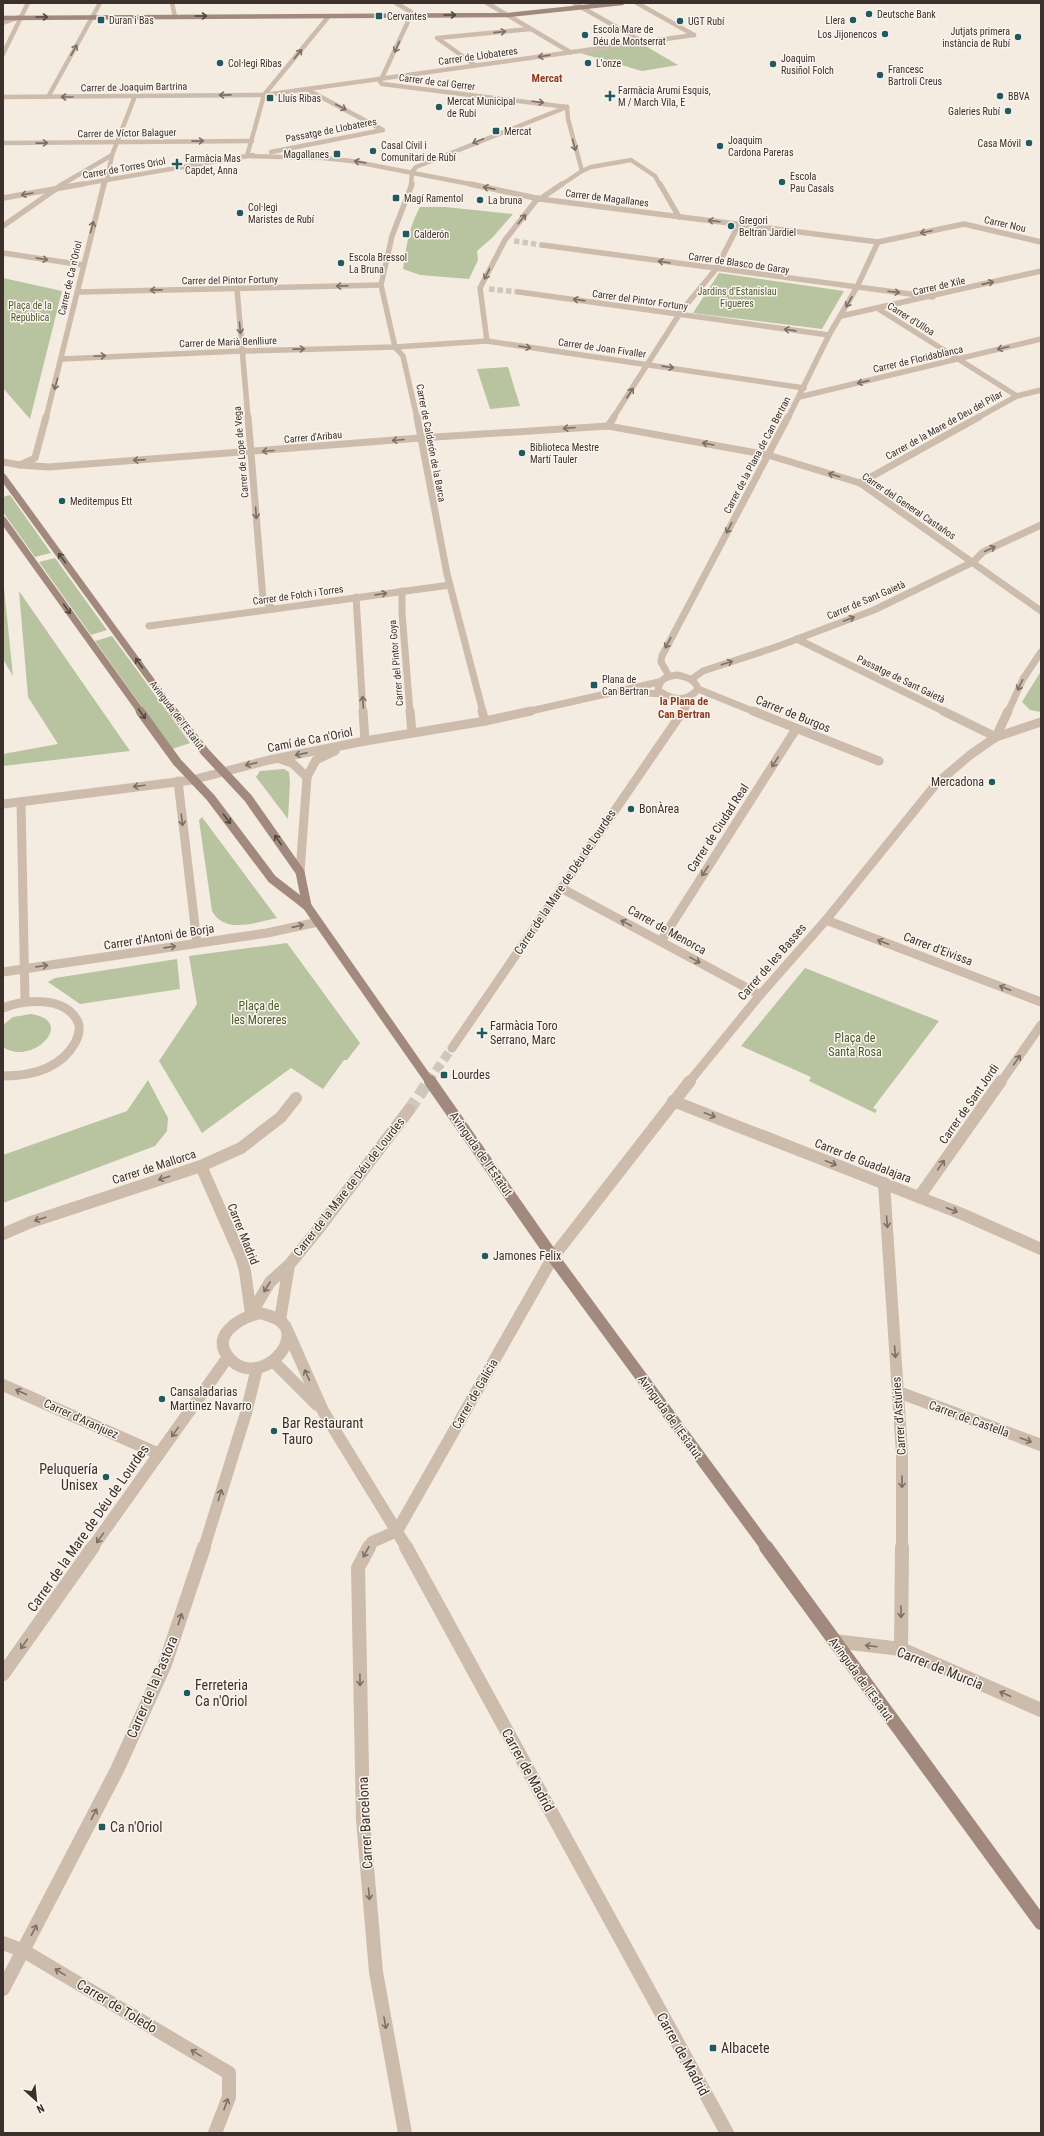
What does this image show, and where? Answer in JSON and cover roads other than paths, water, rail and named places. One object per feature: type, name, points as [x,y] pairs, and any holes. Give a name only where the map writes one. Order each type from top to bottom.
[{"type":"main road","points":[[3,18],[505,15],[622,3]]},
{"type":"main road","name":"Avinguda de l'Estatut","points":[[3,477],[170,706],[205,752],[242,790],[300,872]]},
{"type":"main road","points":[[3,520],[176,762],[211,798],[272,879],[307,906]]},
{"type":"main road","points":[[300,872],[307,906]]},
{"type":"main road","name":"Avinguda de l'Estatut","points":[[307,906],[554,1257],[834,1642],[1041,1923]]},
{"type":"street","points":[[3,54],[11,42],[20,18],[28,3]]},
{"type":"street","points":[[48,97],[100,3]]},
{"type":"street","points":[[172,3],[175,16]]},
{"type":"street","points":[[396,3],[411,12],[411,15]]},
{"type":"street","points":[[487,3],[570,52]]},
{"type":"street","points":[[574,3],[643,42]]},
{"type":"street","name":"Carrer de Llobateres","points":[[264,94],[694,35],[637,3]]},
{"type":"street","name":"Carrer de cal Gerrer","points":[[411,15],[380,82],[382,84],[567,106]]},
{"type":"street","points":[[247,156],[264,94],[329,16]]},
{"type":"street","points":[[3,23],[20,18]]},
{"type":"street","points":[[475,65],[438,38],[530,29]]},
{"type":"street","name":"Passatge de Llobateres","points":[[247,156],[383,130],[306,89]]},
{"type":"street","name":"Carrer de Joaquim Bartrina","points":[[3,97],[264,94]]},
{"type":"street","name":"Carrer de Ca n'Oriol","points":[[20,465],[35,458],[61,366],[61,359],[78,292],[82,265],[103,186],[107,180],[112,155],[136,96]]},
{"type":"street","points":[[412,172],[416,167],[567,106],[568,119],[582,171]]},
{"type":"street","name":"Carrer de Víctor Balaguer","points":[[3,143],[252,140]]},
{"type":"street","points":[[3,226],[55,189],[112,155]]},
{"type":"street","name":"Carrer de Magallanes","points":[[247,156],[323,158],[412,172],[539,199],[878,242],[964,224]]},
{"type":"street","name":"Carrer de Torres Oriol","points":[[3,198],[247,156]]},
{"type":"street","points":[[487,341],[480,288],[505,240],[539,199],[582,171],[591,167],[631,160],[655,176],[679,217]]},
{"type":"street","name":"Carrer de Calderón de la Barca","points":[[412,172],[412,183],[408,198],[392,236],[381,284],[396,347],[403,356],[450,585],[485,721]]},
{"type":"street","points":[[608,426],[680,315],[716,269],[739,224]]},
{"type":"street","name":"Carrer Nou","points":[[964,224],[1041,242]]},
{"type":"street","points":[[505,240],[514,241]]},
{"type":"street","name":"Carrer de la Plana de Can Bertran","points":[[669,676],[661,662],[662,656],[804,388],[829,336],[857,287],[878,242]]},
{"type":"street","name":"Carrer de Blasco de Garay","points":[[542,245],[933,297]]},
{"type":"street","points":[[3,253],[82,265]]},
{"type":"street","name":"Carrer de Xile","points":[[841,316],[933,297],[1041,271]]},
{"type":"street","name":"Carrer del Pintor Fortuny","points":[[78,292],[381,284]]},
{"type":"street","points":[[480,288],[489,288]]},
{"type":"street","name":"Carrer de Lope de Vega","points":[[237,289],[263,599],[273,609]]},
{"type":"street","name":"Carrer del Pintor Fortuny","points":[[519,292],[829,336]]},
{"type":"street","name":"Carrer d'Ulloa","points":[[877,308],[958,360],[1018,396]]},
{"type":"street","name":"Carrer de Floridablanca","points":[[799,397],[1041,339]]},
{"type":"street","name":"Carrer de Joan Fivaller","points":[[396,347],[487,341],[804,388]]},
{"type":"street","name":"Carrer de Marià Benlliure","points":[[61,359],[242,350],[396,347]]},
{"type":"street","name":"Carrer de la Mare de Deu del Pilar","points":[[860,483],[1018,396],[1041,390]]},
{"type":"street","name":"Carrer d'Aribau","points":[[20,465],[49,467],[420,438],[608,426]]},
{"type":"street","name":"Carrer del General Castaños","points":[[608,426],[768,455],[860,483],[1041,611]]},
{"type":"street","points":[[3,462],[20,465]]},
{"type":"street","name":"Carrer de Sant Gaietà","points":[[692,679],[703,671],[797,639],[874,610],[973,562],[983,552],[1041,525]]},
{"type":"street","name":"Carrer de Folch i Torres","points":[[149,626],[450,585]]},
{"type":"street","name":"Carrer del Pintor Goya","points":[[402,591],[402,613],[412,734]]},
{"type":"street","points":[[356,597],[365,741]]},
{"type":"street","name":"Passatge de Sant Gaietà","points":[[797,639],[996,737]]},
{"type":"street","points":[[996,737],[1023,678],[1041,652]]},
{"type":"street","points":[[679,715],[679,710],[658,690],[659,682],[669,676],[677,675],[692,679],[697,684],[698,689],[692,696],[687,698]]},
{"type":"street","name":"Camí de Ca n'Oriol","points":[[3,804],[192,780],[223,770],[278,758],[365,741],[485,721],[621,692],[643,684],[659,682]]},
{"type":"street","name":"Carrer de Burgos","points":[[698,689],[879,761]]},
{"type":"street","name":"Camí de Ca n'Oriol","points":[[621,692],[687,698]]},
{"type":"street","name":"Carrer de la Mare de Déu de Lourdes","points":[[452,1048],[688,704],[687,698]]},
{"type":"street","name":"Carrer de les Basses","points":[[554,1257],[673,1101],[760,995],[826,920],[936,784],[970,755],[996,737],[1041,722]]},
{"type":"street","name":"Carrer de Ciudad Real","points":[[661,941],[796,729]]},
{"type":"street","points":[[300,872],[307,777],[316,760],[352,744]]},
{"type":"street","points":[[278,758],[292,763],[307,777]]},
{"type":"street","points":[[178,781],[197,943]]},
{"type":"street","points":[[21,802],[25,1000]]},
{"type":"street","name":"Carrer de Menorca","points":[[561,888],[760,995]]},
{"type":"street","name":"Carrer d'Eivissa","points":[[826,920],[1041,1002]]},
{"type":"street","name":"Carrer d'Antoni de Borja","points":[[3,972],[267,933],[318,922]]},
{"type":"street","points":[[3,1008],[25,1000],[42,1000],[62,1006],[74,1017],[79,1026],[78,1038],[67,1056],[52,1067],[32,1075],[11,1077],[3,1076]]},
{"type":"street","name":"Carrer de Sant Jordi","points":[[919,1197],[1041,1026]]},
{"type":"street","name":"Carrer de Mallorca","points":[[3,1234],[31,1222],[201,1166],[241,1148],[281,1117],[296,1098]]},
{"type":"street","name":"Carrer de Guadalajara","points":[[673,1101],[919,1197],[1041,1249]]},
{"type":"street","name":"Carrer de la Mare de Déu de Lourdes","points":[[251,1314],[270,1282],[289,1265],[316,1232],[409,1110]]},
{"type":"street","name":"Carrer Madrid","points":[[201,1166],[241,1257],[245,1271],[251,1314]]},
{"type":"street","name":"Carrer d'Astúries","points":[[884,1184],[902,1454],[901,1649]]},
{"type":"street","name":"Carrer de Galícia","points":[[397,1531],[554,1257]]},
{"type":"street","name":"Carrer de la Mare de Déu de Lourdes","points":[[280,1320],[289,1265]]},
{"type":"street","points":[[251,1314],[268,1314],[280,1320],[288,1332],[288,1341],[285,1350],[274,1362],[257,1368],[240,1366],[228,1357],[224,1349],[223,1340],[226,1331],[233,1323],[251,1314]]},
{"type":"street","name":"Carrer de Madrid","points":[[288,1332],[323,1411],[397,1531],[726,2133]]},
{"type":"street","name":"Carrer de la Mare de Déu de Lourdes","points":[[3,1674],[228,1357]]},
{"type":"street","name":"Carrer de Madrid","points":[[274,1362],[288,1374],[323,1411]]},
{"type":"street","name":"Carrer de la Pastora","points":[[3,1989],[117,1770],[165,1664],[246,1413],[257,1368]]},
{"type":"street","name":"Carrer d'Aranjuez","points":[[3,1385],[159,1454]]},
{"type":"street","name":"Carrer de Castella","points":[[898,1392],[1041,1445]]},
{"type":"street","name":"Carrer Barcelona","points":[[397,1531],[372,1542],[358,1568],[364,1827],[376,1972],[405,2133]]},
{"type":"street","name":"Carrer de Murcia","points":[[834,1642],[901,1649],[1041,1710]]},
{"type":"street","name":"Carrer de Toledo","points":[[3,1943],[24,1950],[229,2073],[228,2097],[215,2133]]},
{"type":"tunnel","points":[[514,241],[542,245]]},
{"type":"tunnel","points":[[489,289],[519,292]]},
{"type":"tunnel","points":[[428,1082],[452,1048]]},
{"type":"tunnel","points":[[409,1110],[429,1081]]},
{"type":"place","name":"Deutsche Bank","points":[[869,14]]},
{"type":"place","name":"Cervantes","points":[[379,16]]},
{"type":"place","name":"Duran i Bas","points":[[101,20]]},
{"type":"place","name":"Llera","points":[[853,20]]},
{"type":"place","name":"UGT Rubí","points":[[680,21]]},
{"type":"place","name":"Los Jijonencos","points":[[885,34]]},
{"type":"place","name":"Escola Mare de Déu de Montserrat","points":[[585,35]]},
{"type":"place","name":"Jutjats primera instància de Rubí","points":[[1018,37]]},
{"type":"place","name":"Col·legi Ribas","points":[[220,63]]},
{"type":"place","name":"L'onze","points":[[588,63]]},
{"type":"place","name":"Joaquim Rusiñol Folch","points":[[773,64]]},
{"type":"place","name":"Francesc Bartroli Creus","points":[[880,75]]},
{"type":"place","name":"Farmàcia Arumi Esquis, M / March Vila, E","points":[[610,96]]},
{"type":"place","name":"BBVA","points":[[1000,96]]},
{"type":"place","name":"Lluís Ribas","points":[[270,98]]},
{"type":"place","name":"Mercat Municipal de Rubi","points":[[439,107]]},
{"type":"place","name":"Galeries Rubí","points":[[1008,111]]},
{"type":"place","name":"Mercat","points":[[496,131]]},
{"type":"place","name":"Casa Móvil","points":[[1029,143]]},
{"type":"place","name":"Joaquim Cardona Pareras","points":[[720,146]]},
{"type":"place","name":"Casal Cívil i Comunitari de Rubí","points":[[373,151]]},
{"type":"place","name":"Magallanes","points":[[337,154]]},
{"type":"place","name":"Farmàcia Mas Capdet, Anna","points":[[177,164]]},
{"type":"place","name":"Escola Pau Casals","points":[[782,182]]},
{"type":"place","name":"Magí Ramentol","points":[[396,198]]},
{"type":"place","name":"La bruna","points":[[480,200]]},
{"type":"place","name":"Col·legi Maristes de Rubí","points":[[240,213]]},
{"type":"place","name":"Gregori Beltran Jardiel","points":[[731,226]]},
{"type":"place","name":"Calderón","points":[[406,234]]},
{"type":"place","name":"Escola Bressol La Bruna","points":[[341,263]]},
{"type":"place","name":"Biblioteca Mestre Martí Tauler","points":[[522,453]]},
{"type":"place","name":"Meditempus Ett","points":[[62,501]]},
{"type":"place","name":"Plana de Can Bertran","points":[[594,685]]},
{"type":"place","name":"Mercadona","points":[[992,782]]},
{"type":"place","name":"BonÀrea","points":[[631,809]]},
{"type":"place","name":"Farmàcia Toro Serrano, Marc","points":[[482,1033]]},
{"type":"place","name":"Lourdes","points":[[444,1075]]},
{"type":"place","name":"Jamones Felix","points":[[485,1256]]},
{"type":"place","name":"Cansaladarias Martinez Navarro","points":[[162,1399]]},
{"type":"place","name":"Bar Restaurant Tauro","points":[[274,1431]]},
{"type":"place","name":"Peluquería Unisex","points":[[106,1477]]},
{"type":"place","name":"Ferreteria Ca n'Oriol","points":[[187,1693]]},
{"type":"place","name":"Ca n'Oriol","points":[[102,1827]]},
{"type":"place","name":"Albacete","points":[[713,2048]]},
{"type":"district","name":"Mercat","points":[[547,78]]},
{"type":"district","name":"la Plana de Can Bertran","points":[[684,707]]},
{"type":"park label","name":"Jardins d'Estanislau Figueres","points":[[737,296]]},
{"type":"park label","name":"Plaça de la República","points":[[30,310]]},
{"type":"park label","name":"Plaça de les Moreres","points":[[259,1013]]},
{"type":"park label","name":"Plaça de Santa Rosa","points":[[855,1045]]}]
